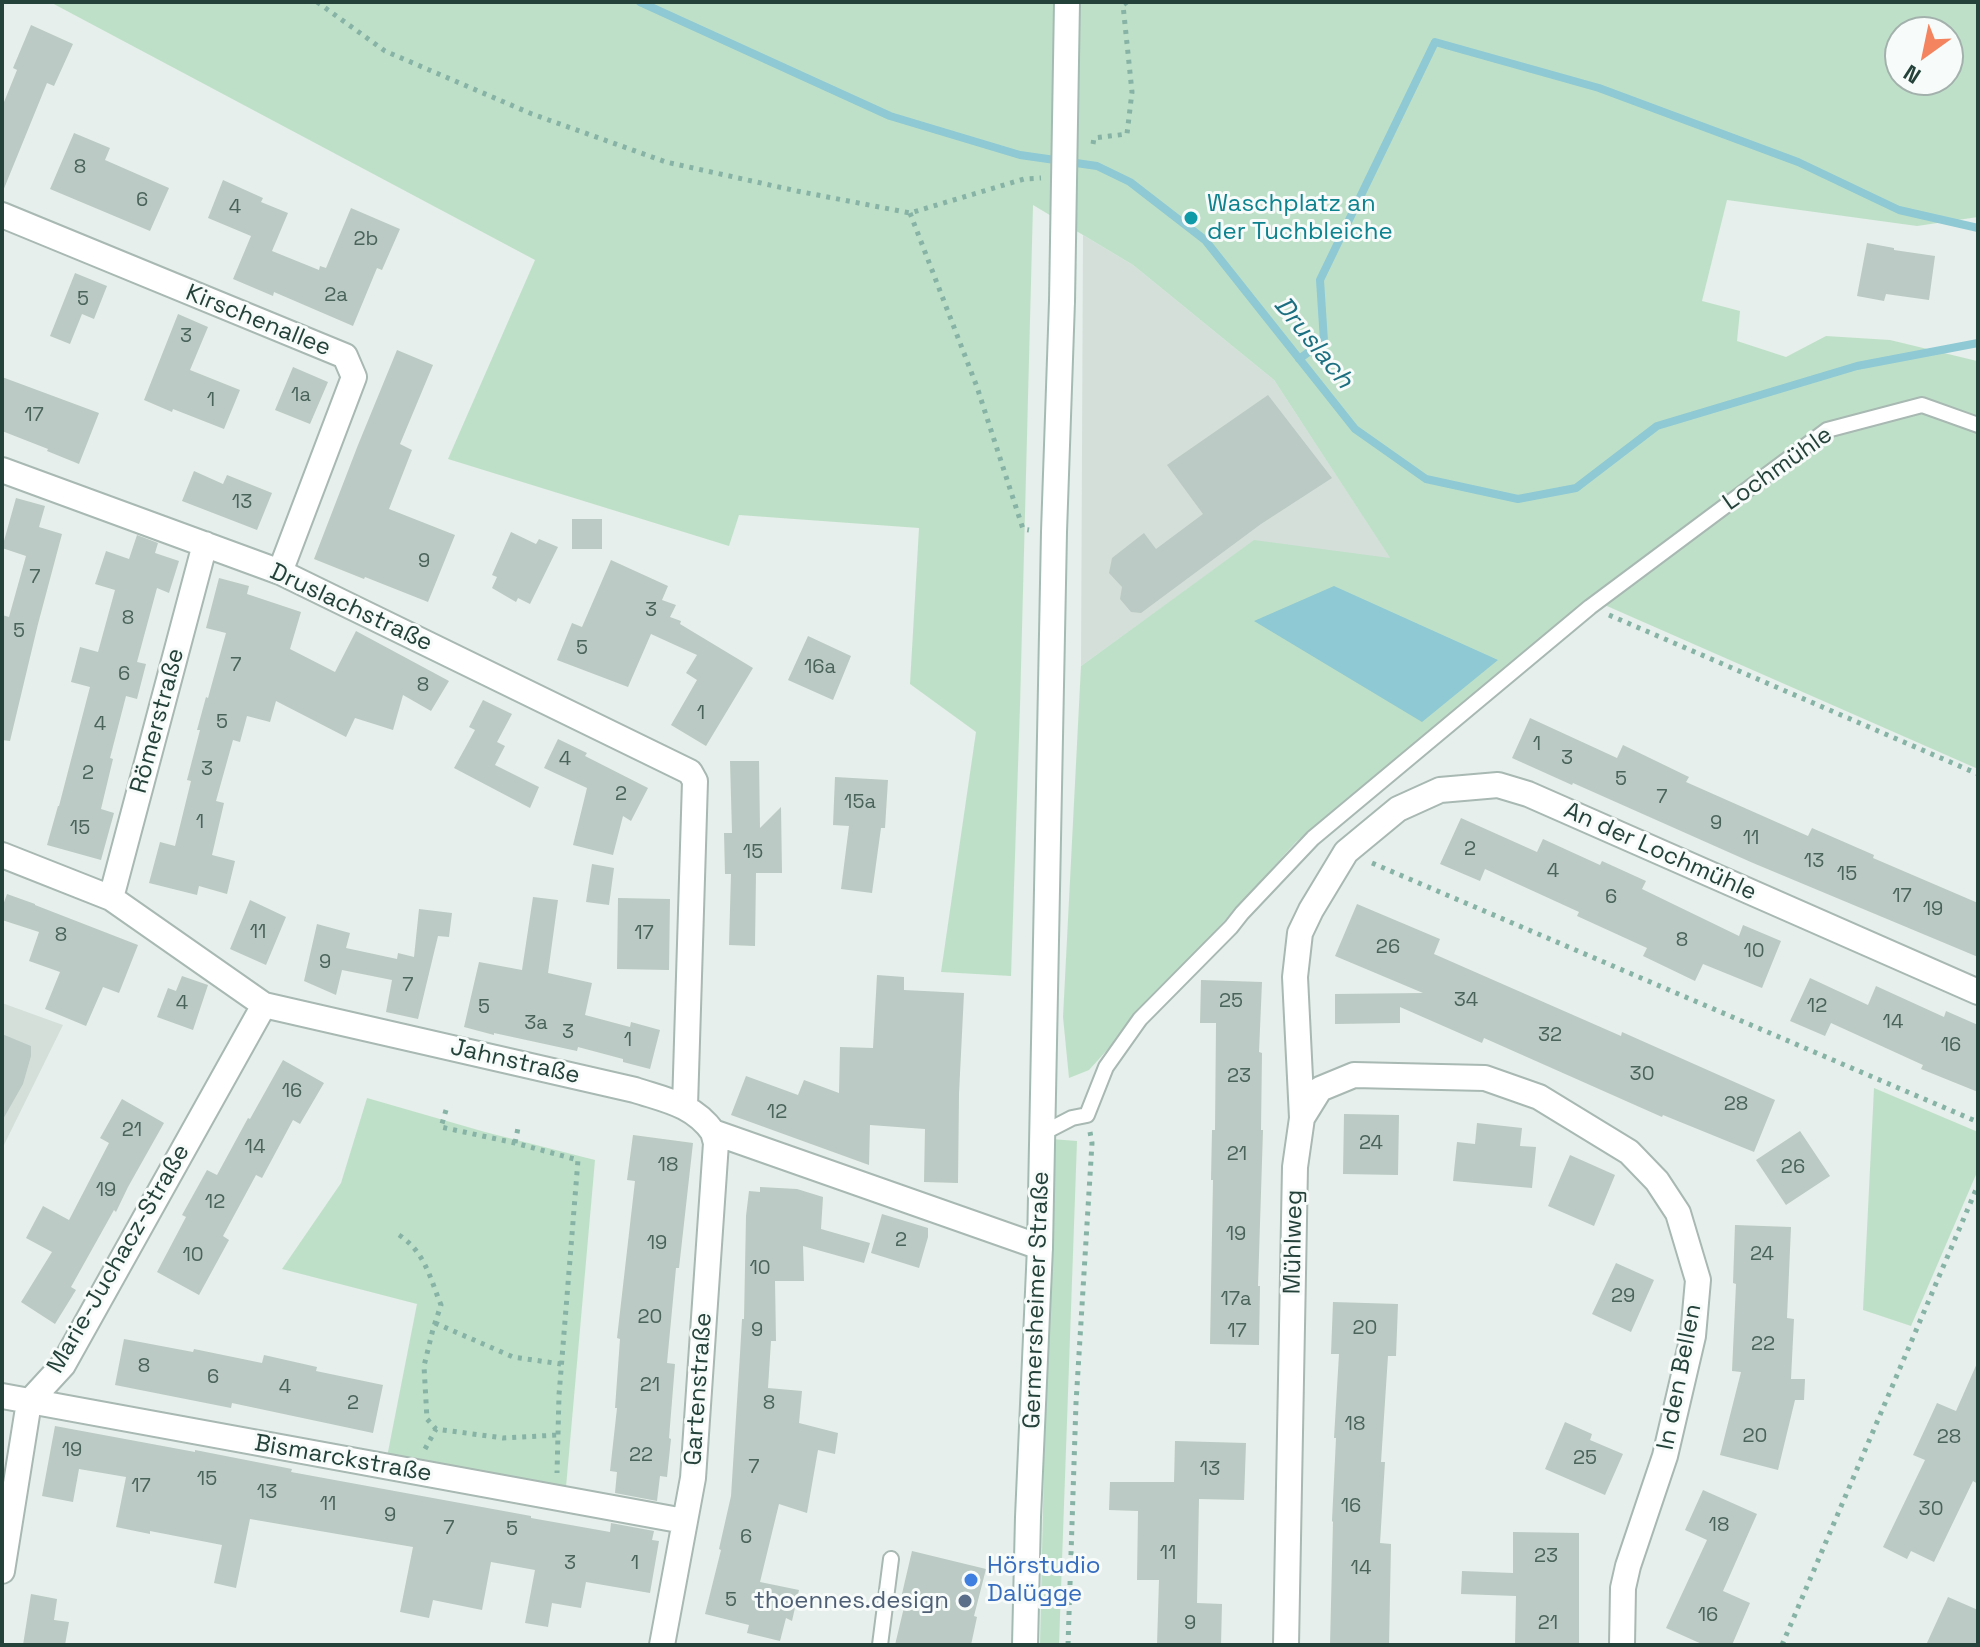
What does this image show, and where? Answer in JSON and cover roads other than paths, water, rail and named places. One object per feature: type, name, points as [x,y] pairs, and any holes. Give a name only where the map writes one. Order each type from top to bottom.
[{"type":"street","name":"Germersheimer Straße","points":[[1025,1645],[1043,1133],[1067,2]]},
{"type":"street","name":"Kirschenallee","points":[[2,215],[345,356],[354,377],[280,572]]},
{"type":"street","name":"Druslachstraße","points":[[2,470],[280,572],[690,772],[695,781],[685,1106]]},
{"type":"street","name":"Römerstraße","points":[[111,898],[205,544]]},
{"type":"street","name":"An der Lochmühle","points":[[1346,852],[1398,809],[1440,790],[1498,785],[1528,794],[1978,992]]},
{"type":"street","name":"Mühlweg","points":[[1286,1645],[1295,1167],[1302,1118],[1295,977],[1300,933],[1346,852]]},
{"type":"street","name":"Jahnstraße","points":[[2,855],[111,898],[264,1005],[635,1090],[685,1106],[706,1122],[713,1132],[1040,1247]]},
{"type":"street","name":"Marie-Juchacz-Straße","points":[[29,1402],[63,1365],[264,1005]]},
{"type":"street","name":"In den Bellen","points":[[1302,1118],[1320,1089],[1354,1075],[1485,1078],[1539,1097],[1629,1152],[1657,1181],[1678,1213],[1698,1280],[1693,1336],[1665,1456],[1628,1566],[1623,1588],[1622,1645]]},
{"type":"street","name":"Gartenstraße","points":[[662,1645],[693,1478],[716,1143],[713,1132]]},
{"type":"street","name":"Bismarckstraße","points":[[2,1396],[684,1521]]},
{"type":"street","points":[[2,1571],[29,1402]]},
{"type":"lane","name":"Lochmühle","points":[[1043,1133],[1072,1118],[1087,1115],[1106,1067],[1140,1019],[1313,838],[1595,602],[1827,430],[1922,405],[1978,425]]},
{"type":"lane","points":[[880,1645],[891,1559]]},
{"type":"water","points":[[1334,586],[1498,660],[1422,722],[1254,621]]},
{"type":"waterway","name":"Druslach","points":[[640,2],[890,116],[1020,155],[1097,166],[1130,182],[1205,240],[1355,429],[1426,479],[1518,499],[1576,488],[1657,426],[1857,366],[1978,343]]},
{"type":"waterway","points":[[1299,359],[1324,341],[1320,280],[1435,42],[1599,88],[1798,162],[1899,210],[1978,228]]},
{"type":"place","name":"Waschplatz an der Tuchbleiche","points":[[1191,218]]},
{"type":"place","name":"Hörstudio Dalügge","points":[[971,1580]]},
{"type":"place","name":"thoennes.design","points":[[965,1601]]}]
